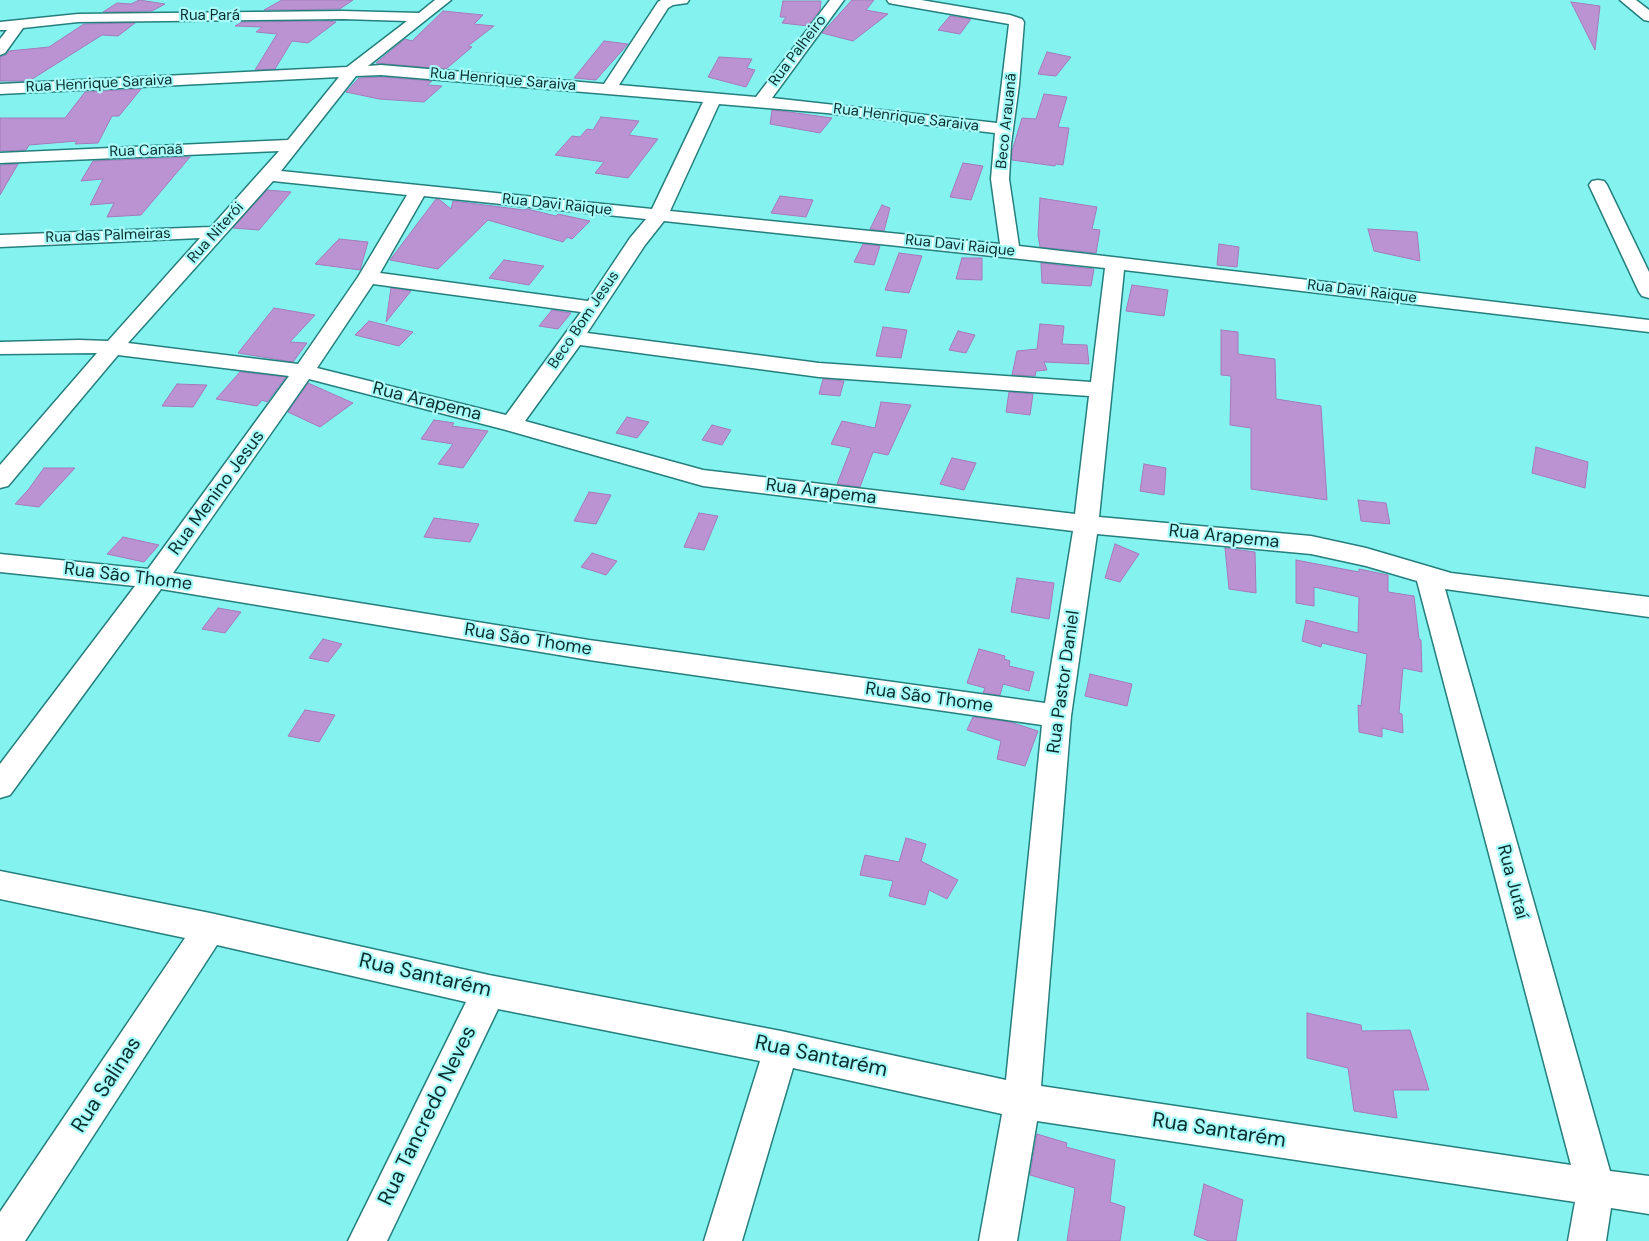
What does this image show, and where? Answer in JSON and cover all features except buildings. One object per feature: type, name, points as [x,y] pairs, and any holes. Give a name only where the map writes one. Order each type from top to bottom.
[{"type":"street","points":[[192,16],[220,0]]},
{"type":"street","name":"Rua Niterói","points":[[2,475],[216,232],[269,175],[352,71],[444,0]]},
{"type":"street","points":[[609,89],[663,5],[669,1],[682,0]]},
{"type":"street","name":"Rua Palheiro","points":[[760,103],[837,0]]},
{"type":"street","name":"Beco Arauanã","points":[[894,0],[1016,21],[1018,25],[1002,144],[1000,179],[1010,251]]},
{"type":"street","points":[[1627,0],[1649,17]]},
{"type":"street","name":"Rua Pará","points":[[0,26],[78,18],[343,15],[421,17]]},
{"type":"street","points":[[0,50],[18,25]]},
{"type":"street","name":"Rua Henrique Saraiva","points":[[0,89],[381,70],[760,103],[1005,129]]},
{"type":"street","name":"Beco Bom Jesus","points":[[511,424],[574,338],[637,242],[658,216],[713,100]]},
{"type":"street","name":"Rua Canaã","points":[[0,158],[293,145]]},
{"type":"street","name":"Rua Davi Raique","points":[[269,175],[1010,251],[1649,326]]},
{"type":"street","points":[[1598,185],[1649,292]]},
{"type":"street","name":"Rua Menino Jesus","points":[[0,786],[154,579],[304,371],[368,277],[419,190]]},
{"type":"street","name":"Rua das Palmeiras","points":[[0,240],[216,232]]},
{"type":"street","name":"Rua Pastor Daniel","points":[[998,1241],[1022,1101],[1057,716],[1086,524],[1114,264]]},
{"type":"street","points":[[368,277],[593,308]]},
{"type":"street","points":[[574,338],[819,370],[1101,390]]},
{"type":"street","name":"Rua Arapema","points":[[0,348],[79,346],[113,348],[304,371],[511,424],[703,478],[1086,524],[1312,546],[1366,557],[1451,582],[1485,588],[1649,606]]},
{"type":"street","name":"Rua São Thome","points":[[0,563],[154,579],[589,650],[1057,716]]},
{"type":"street","name":"Rua Jutaí","points":[[1428,576],[1596,1188]]},
{"type":"street","name":"Rua Santarém","points":[[0,884],[210,928],[489,991],[781,1048],[1022,1101],[1649,1195]]},
{"type":"street","name":"Rua Salinas","points":[[4,1241],[210,928]]},
{"type":"street","name":"Rua Tancredo Neves","points":[[367,1241],[489,991]]},
{"type":"street","points":[[724,1241],[781,1048]]},
{"type":"street","points":[[1587,1241],[1596,1188]]}]
